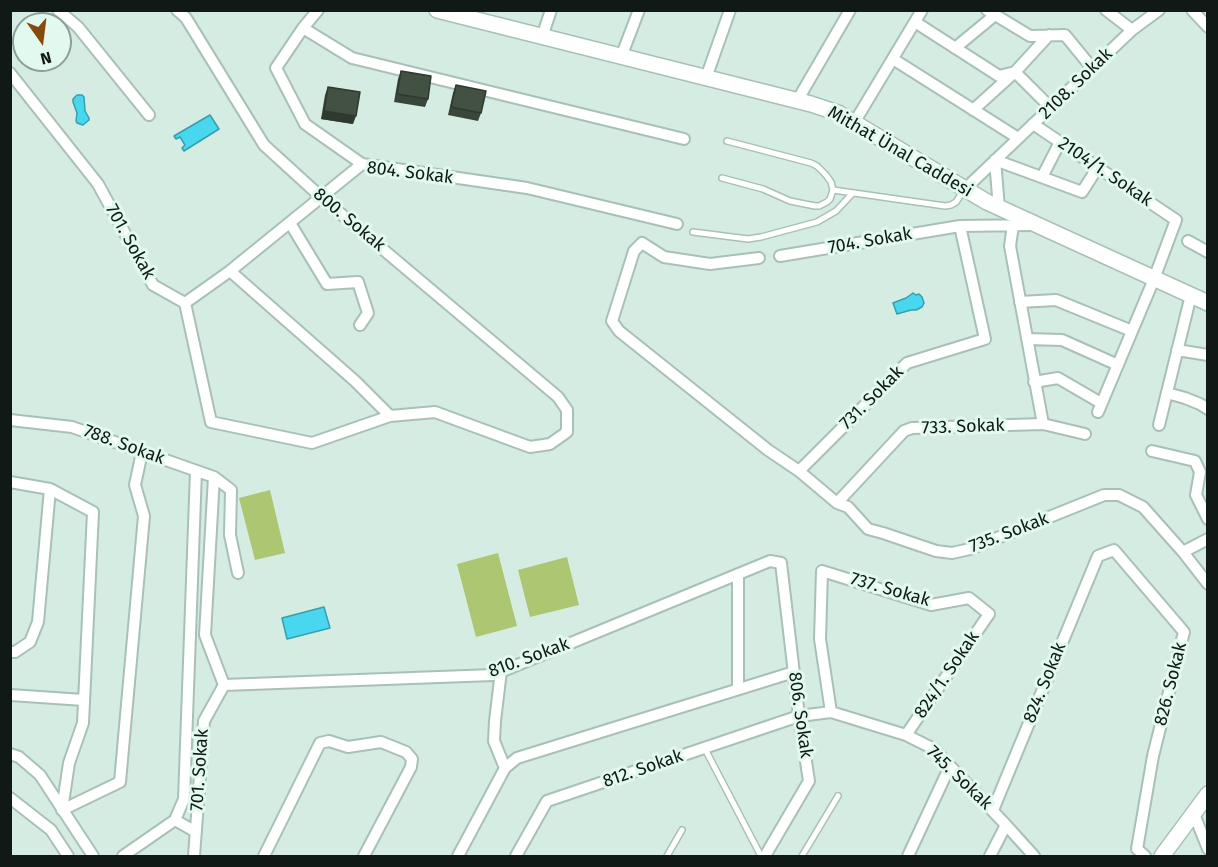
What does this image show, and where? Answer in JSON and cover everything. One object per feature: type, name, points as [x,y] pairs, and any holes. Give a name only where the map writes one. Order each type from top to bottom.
[{"type":"main road","name":"Mithat Ünal Caddesi","points":[[437,10],[797,100],[838,113],[999,208],[1208,303]]},
{"type":"main road","points":[[1162,856],[1208,794]]},
{"type":"street","points":[[58,10],[78,27],[149,115]]},
{"type":"street","name":"800. Sokak","points":[[177,10],[186,18],[264,145],[321,197],[558,397],[567,410],[567,432],[550,444],[530,447],[435,412],[390,416]]},
{"type":"street","points":[[318,10],[276,68],[305,124],[362,164]]},
{"type":"street","points":[[542,37],[551,10]]},
{"type":"street","points":[[621,57],[639,10]]},
{"type":"street","points":[[706,78],[730,10]]},
{"type":"street","points":[[797,100],[850,10]]},
{"type":"street","points":[[854,123],[922,10]]},
{"type":"street","points":[[1106,10],[1132,30]]},
{"type":"street","name":"2108. Sokak","points":[[965,189],[1132,30],[1160,10]]},
{"type":"street","points":[[1192,10],[1208,27]]},
{"type":"street","points":[[955,48],[991,13],[1030,36],[1065,35],[1092,68]]},
{"type":"street","points":[[915,22],[999,76],[1015,72]]},
{"type":"street","points":[[303,28],[352,58],[684,139]]},
{"type":"street","points":[[973,110],[1015,72],[1049,35]]},
{"type":"street","points":[[893,59],[1018,138]]},
{"type":"street","points":[[1015,72],[1051,108]]},
{"type":"street","name":"701. Sokak","points":[[10,73],[98,184],[153,285],[185,303]]},
{"type":"street","name":"2104/1. Sokak","points":[[1033,124],[1176,220],[1154,279]]},
{"type":"street","points":[[1042,177],[1060,142]]},
{"type":"street","points":[[1043,424],[1010,246],[1013,225],[999,208],[995,160],[1082,192],[1098,167]]},
{"type":"street","name":"804. Sokak","points":[[185,303],[230,271],[362,164],[527,188],[677,224]]},
{"type":"street","points":[[290,223],[327,284],[358,282],[368,313],[360,325]]},
{"type":"street","name":"704. Sokak","points":[[780,256],[960,225],[1036,225]]},
{"type":"street","name":"731. Sokak","points":[[799,471],[907,363],[985,339],[960,225]]},
{"type":"street","points":[[1188,241],[1208,252]]},
{"type":"street","points":[[759,258],[710,264],[664,257],[642,243],[634,251],[612,321],[619,331],[768,450],[799,471]]},
{"type":"street","points":[[185,303],[211,422],[312,443],[390,416],[355,381],[230,271]]},
{"type":"street","points":[[1034,382],[1058,378],[1100,408],[1154,279]]},
{"type":"street","points":[[1159,425],[1191,296]]},
{"type":"street","points":[[1020,302],[1056,300],[1132,332]]},
{"type":"street","points":[[1027,339],[1062,340],[1118,365]]},
{"type":"street","points":[[1177,350],[1208,355]]},
{"type":"street","points":[[1167,393],[1185,398],[1208,409]]},
{"type":"street","name":"788. Sokak","points":[[10,420],[72,427],[214,477],[231,490],[230,535],[238,573]]},
{"type":"street","name":"733. Sokak","points":[[837,503],[904,431],[912,428],[1043,424],[1085,434]]},
{"type":"street","points":[[1152,451],[1196,461],[1200,472],[1196,495],[1208,519]]},
{"type":"street","points":[[62,810],[120,782],[144,516],[135,485],[142,452]]},
{"type":"street","name":"701. Sokak","points":[[175,820],[184,800],[196,471]]},
{"type":"street","name":"735. Sokak","points":[[799,471],[837,503],[848,507],[868,529],[936,551],[952,553],[970,549],[1104,495],[1119,495],[1143,507],[1183,552]]},
{"type":"street","points":[[214,477],[205,635],[224,685]]},
{"type":"street","points":[[10,482],[50,489],[93,512],[83,723],[69,763],[62,810]]},
{"type":"street","points":[[10,652],[15,652],[30,642],[38,622],[50,489]]},
{"type":"street","points":[[1208,539],[1183,552],[1208,584]]},
{"type":"street","name":"826. Sokak","points":[[1098,556],[1114,550],[1184,632],[1153,756],[1137,849],[1145,856]]},
{"type":"street","name":"824. Sokak","points":[[993,810],[1098,556]]},
{"type":"street","name":"810. Sokak","points":[[224,685],[493,675],[770,561],[781,563]]},
{"type":"street","name":"806. Sokak","points":[[763,856],[809,781],[781,563]]},
{"type":"street","name":"806. Sokak","points":[[822,571],[820,639],[831,712]]},
{"type":"street","name":"737. Sokak","points":[[822,571],[931,605],[969,598],[989,614]]},
{"type":"street","points":[[738,574],[738,689]]},
{"type":"street","name":"824/1. Sokak","points":[[906,735],[989,614]]},
{"type":"street","points":[[501,672],[495,741],[505,768]]},
{"type":"street","points":[[458,856],[505,768],[517,759],[794,672]]},
{"type":"street","name":"701. Sokak","points":[[194,856],[204,721],[224,685]]},
{"type":"street","points":[[10,695],[84,700]]},
{"type":"street","name":"745. Sokak","points":[[799,716],[831,712],[906,735],[934,749],[1034,856]]},
{"type":"street","name":"812. Sokak","points":[[516,856],[547,801],[799,716]]},
{"type":"street","points":[[264,856],[320,743],[328,741],[348,747],[381,742],[406,752],[412,759],[411,766],[364,856]]},
{"type":"street","points":[[10,754],[19,757],[40,775],[93,856]]},
{"type":"street","points":[[908,856],[950,766]]},
{"type":"street","points":[[10,798],[51,830],[68,856]]},
{"type":"street","points":[[1194,814],[1207,849]]},
{"type":"street","points":[[123,856],[175,820],[196,832]]},
{"type":"street","points":[[990,856],[1006,825]]},
{"type":"lane","points":[[722,178],[763,189],[790,201],[815,206],[827,202],[833,190],[826,175],[811,163],[727,141]]},
{"type":"lane","points":[[833,190],[945,206],[956,202],[965,189]]},
{"type":"lane","points":[[693,232],[748,239],[761,237],[817,222],[836,211],[852,194]]},
{"type":"lane","points":[[705,748],[763,856]]},
{"type":"lane","points":[[802,856],[838,796]]},
{"type":"lane","points":[[668,856],[682,830]]},
{"type":"green space","points":[[270,490],[285,553],[255,560],[239,498]]},
{"type":"green space","points":[[498,553],[517,626],[476,637],[457,564]]},
{"type":"green space","points":[[567,557],[579,605],[530,617],[518,570]]},
{"type":"water","points":[[77,95],[84,97],[85,111],[89,118],[83,125],[76,121],[77,113],[73,99]]},
{"type":"water","points":[[210,115],[219,129],[184,151],[182,148],[185,145],[180,137],[176,139],[174,136]]},
{"type":"water","points":[[913,293],[922,297],[924,303],[922,307],[897,314],[893,303]]},
{"type":"water","points":[[324,607],[330,628],[287,639],[282,618]]},
{"type":"building","points":[[401,71],[431,76],[428,99],[397,94]]},
{"type":"building","points":[[456,85],[486,91],[481,113],[451,107]]},
{"type":"building","points":[[328,87],[360,92],[356,116],[324,111]]}]
